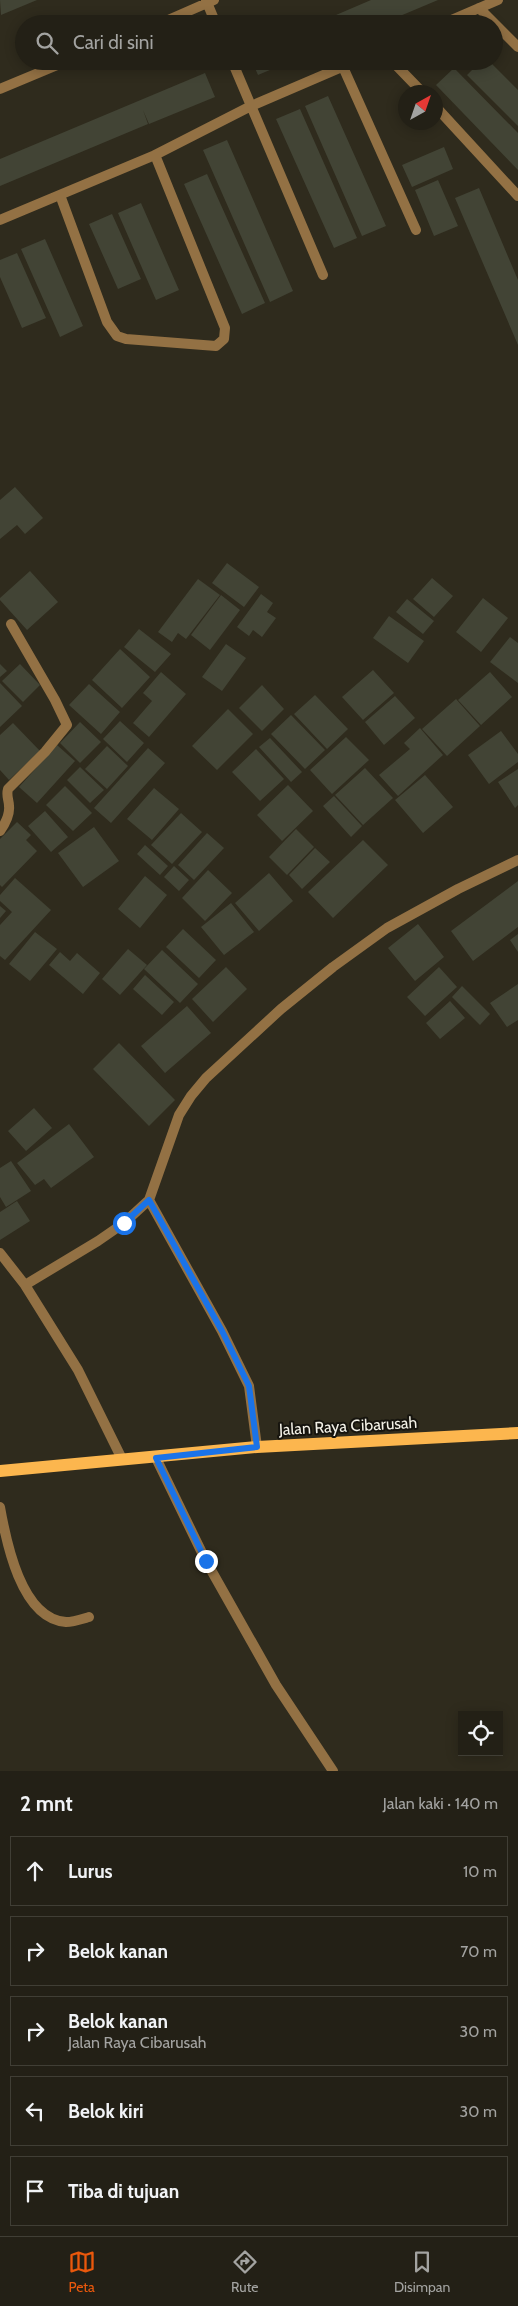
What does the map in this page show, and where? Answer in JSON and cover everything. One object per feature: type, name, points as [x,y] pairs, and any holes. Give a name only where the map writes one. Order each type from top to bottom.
[{"type":"main road","name":"Jalan Raya Cibarusah","points":[[0,1471],[122,1459],[156,1458],[257,1447],[518,1433]]},
{"type":"street","points":[[463,15],[498,0]]},
{"type":"street","points":[[178,15],[209,1],[213,15]]},
{"type":"street","points":[[479,8],[486,15]]},
{"type":"street","points":[[503,32],[518,47]]},
{"type":"street","points":[[0,89],[45,70]]},
{"type":"street","points":[[236,70],[323,275]]},
{"type":"street","points":[[0,220],[155,155],[251,106],[336,70]]},
{"type":"street","points":[[344,70],[416,230]]},
{"type":"street","points":[[401,70],[415,85]]},
{"type":"street","points":[[443,115],[518,196]]},
{"type":"street","points":[[60,195],[107,322],[117,336],[126,339],[216,346],[224,339],[225,328],[155,155]]},
{"type":"street","points":[[0,830],[5,824],[9,807],[6,794],[8,789],[45,752],[66,725],[55,700],[11,624]]},
{"type":"street","points":[[25,1285],[98,1241],[124,1223],[149,1200],[179,1115],[206,1078],[289,1003],[333,967],[387,928],[458,889],[518,860]]},
{"type":"street","points":[[149,1200],[222,1331],[249,1386],[257,1447]]},
{"type":"street","points":[[0,1253],[25,1285],[78,1370],[122,1459]]},
{"type":"street","points":[[156,1458],[206,1561],[276,1685],[332,1771]]},
{"type":"street","points":[[0,1507],[16,1574],[35,1604],[52,1618],[67,1622],[89,1617]]},
{"type":"building","points":[[0,0],[37,0],[1,15]]},
{"type":"building","points":[[371,0],[438,0],[402,15],[336,15]]},
{"type":"building","points":[[256,70],[270,70],[258,75]]},
{"type":"building","points":[[452,70],[456,70],[518,133],[518,170],[443,92],[443,85],[436,85]]},
{"type":"building","points":[[472,70],[498,70],[518,90],[518,126],[467,75]]},
{"type":"building","points":[[205,73],[215,97],[149,124],[143,110],[148,124],[0,186],[0,159]]},
{"type":"building","points":[[328,96],[386,226],[362,236],[305,106]]},
{"type":"building","points":[[300,109],[357,238],[334,248],[276,119]]},
{"type":"building","points":[[227,140],[293,291],[270,302],[203,150]]},
{"type":"building","points":[[444,147],[453,169],[412,187],[402,165]]},
{"type":"building","points":[[207,174],[265,303],[242,314],[184,184]]},
{"type":"building","points":[[438,180],[458,226],[434,236],[415,190]]},
{"type":"building","points":[[479,188],[518,280],[518,345],[455,198]]},
{"type":"building","points":[[141,203],[179,290],[156,300],[118,213]]},
{"type":"building","points":[[112,214],[141,279],[118,289],[89,224]]},
{"type":"building","points":[[45,239],[83,326],[60,337],[21,249]]},
{"type":"building","points":[[17,253],[46,318],[22,328],[0,277],[0,260]]},
{"type":"building","points":[[15,487],[43,518],[25,534],[17,525],[0,539],[0,500]]},
{"type":"building","points":[[227,563],[259,587],[244,607],[212,583]]},
{"type":"building","points":[[30,571],[58,602],[27,630],[0,598]]},
{"type":"building","points":[[432,578],[453,596],[434,617],[413,599]]},
{"type":"building","points":[[198,579],[220,595],[186,639],[178,633],[172,642],[158,632]]},
{"type":"building","points":[[261,594],[273,603],[267,612],[276,618],[262,637],[253,630],[249,636],[237,627]]},
{"type":"building","points":[[221,595],[240,610],[210,650],[191,635]]},
{"type":"building","points":[[483,598],[508,618],[481,652],[456,632]]},
{"type":"building","points":[[407,599],[434,621],[423,634],[396,612]]},
{"type":"building","points":[[389,616],[424,641],[408,663],[373,638]]},
{"type":"building","points":[[139,629],[171,654],[155,672],[124,647]]},
{"type":"building","points":[[510,637],[518,643],[518,683],[490,662]]},
{"type":"building","points":[[226,644],[246,658],[222,691],[202,677]]},
{"type":"building","points":[[120,649],[150,677],[122,708],[92,680]]},
{"type":"building","points":[[0,664],[7,671],[0,677]]},
{"type":"building","points":[[20,664],[40,685],[23,702],[2,681]]},
{"type":"building","points":[[373,670],[394,693],[363,720],[342,697]]},
{"type":"building","points":[[161,672],[186,694],[149,737],[133,723],[152,701],[143,693]]},
{"type":"building","points":[[490,672],[512,697],[481,725],[458,700]]},
{"type":"building","points":[[0,683],[22,706],[0,727]]},
{"type":"building","points":[[89,684],[120,712],[101,734],[69,705]]},
{"type":"building","points":[[262,685],[284,709],[262,731],[239,708]]},
{"type":"building","points":[[315,695],[348,729],[327,749],[294,714]]},
{"type":"building","points":[[395,696],[415,718],[384,745],[365,722]]},
{"type":"building","points":[[456,699],[480,726],[447,756],[422,729]]},
{"type":"building","points":[[228,709],[253,734],[217,770],[192,746]]},
{"type":"building","points":[[291,715],[325,750],[305,769],[271,734]]},
{"type":"building","points":[[120,721],[144,743],[127,762],[103,739]]},
{"type":"building","points":[[80,722],[101,742],[80,763],[60,743]]},
{"type":"building","points":[[13,723],[40,751],[9,780],[0,770],[0,735]]},
{"type":"building","points":[[420,728],[443,755],[398,796],[379,775],[410,749],[404,743]]},
{"type":"building","points":[[501,731],[518,754],[518,762],[489,784],[468,755]]},
{"type":"building","points":[[346,737],[369,760],[332,794],[310,770]]},
{"type":"building","points":[[270,738],[302,772],[291,782],[259,747]]},
{"type":"building","points":[[57,745],[75,761],[37,803],[19,787]]},
{"type":"building","points":[[107,746],[128,766],[107,789],[85,769]]},
{"type":"building","points":[[148,748],[165,763],[111,823],[94,808]]},
{"type":"building","points":[[256,749],[284,779],[260,801],[232,772]]},
{"type":"building","points":[[80,767],[104,790],[90,803],[67,780]]},
{"type":"building","points":[[365,768],[393,798],[363,825],[335,795]]},
{"type":"building","points":[[518,769],[518,805],[515,808],[498,782]]},
{"type":"building","points":[[425,775],[453,807],[423,833],[395,800]]},
{"type":"building","points":[[288,785],[313,811],[282,841],[257,815]]},
{"type":"building","points":[[65,786],[92,813],[73,831],[46,805]]},
{"type":"building","points":[[154,788],[179,809],[152,840],[127,819]]},
{"type":"building","points":[[334,796],[362,826],[351,837],[323,806]]},
{"type":"building","points":[[45,811],[68,837],[51,852],[28,826]]},
{"type":"building","points":[[181,813],[202,832],[172,864],[151,845]]},
{"type":"building","points":[[17,822],[31,835],[26,840],[37,851],[2,887],[0,885],[0,839]]},
{"type":"building","points":[[94,827],[119,861],[83,887],[58,853]]},
{"type":"building","points":[[296,829],[314,847],[287,875],[269,857]]},
{"type":"building","points":[[207,833],[224,848],[194,880],[178,865]]},
{"type":"building","points":[[363,840],[388,865],[333,918],[308,892]]},
{"type":"building","points":[[145,845],[168,866],[160,875],[137,854]]},
{"type":"building","points":[[315,848],[330,862],[302,889],[289,875]]},
{"type":"building","points":[[174,866],[189,880],[179,891],[164,877]]},
{"type":"building","points":[[208,870],[232,893],[205,921],[182,898]]},
{"type":"building","points":[[269,873],[293,901],[259,931],[235,903]]},
{"type":"building","points":[[145,876],[167,895],[140,928],[118,909]]},
{"type":"building","points":[[15,878],[51,910],[5,960],[0,956],[0,925],[12,912],[0,901],[0,895]]},
{"type":"building","points":[[518,881],[518,927],[473,961],[451,931]]},
{"type":"building","points":[[231,903],[254,932],[224,955],[201,927]]},
{"type":"building","points":[[0,906],[6,911],[0,918]]},
{"type":"building","points":[[418,924],[444,957],[415,981],[388,948]]},
{"type":"building","points":[[183,929],[216,960],[199,978],[166,947]]},
{"type":"building","points":[[35,932],[57,949],[30,981],[9,964]]},
{"type":"building","points":[[518,934],[518,952],[510,940]]},
{"type":"building","points":[[128,949],[147,965],[120,995],[102,979]]},
{"type":"building","points":[[162,950],[198,984],[180,1003],[144,969]]},
{"type":"building","points":[[60,952],[70,961],[77,953],[100,973],[83,994],[49,965]]},
{"type":"building","points":[[226,967],[247,989],[213,1022],[192,999]]},
{"type":"building","points":[[439,967],[457,987],[425,1016],[407,997]]},
{"type":"building","points":[[145,975],[174,1002],[162,1015],[133,989]]},
{"type":"building","points":[[518,984],[518,1020],[507,1027],[490,1003]]},
{"type":"building","points":[[462,986],[490,1014],[480,1025],[452,997]]},
{"type":"building","points":[[450,1001],[465,1018],[440,1039],[426,1023]]},
{"type":"building","points":[[187,1006],[211,1033],[165,1073],[141,1046]]},
{"type":"building","points":[[119,1043],[175,1100],[149,1126],[93,1069]]},
{"type":"building","points":[[34,1108],[52,1128],[26,1151],[8,1131]]},
{"type":"building","points":[[69,1124],[94,1157],[51,1188],[44,1179],[35,1185],[17,1163]]},
{"type":"building","points":[[11,1161],[31,1191],[6,1207],[0,1197],[0,1168]]},
{"type":"building","points":[[17,1201],[30,1221],[0,1240],[0,1212]]},
{"type":"route","points":[[124,1223],[149,1200],[222,1331],[249,1386],[257,1447],[156,1458],[206,1561]]}]
